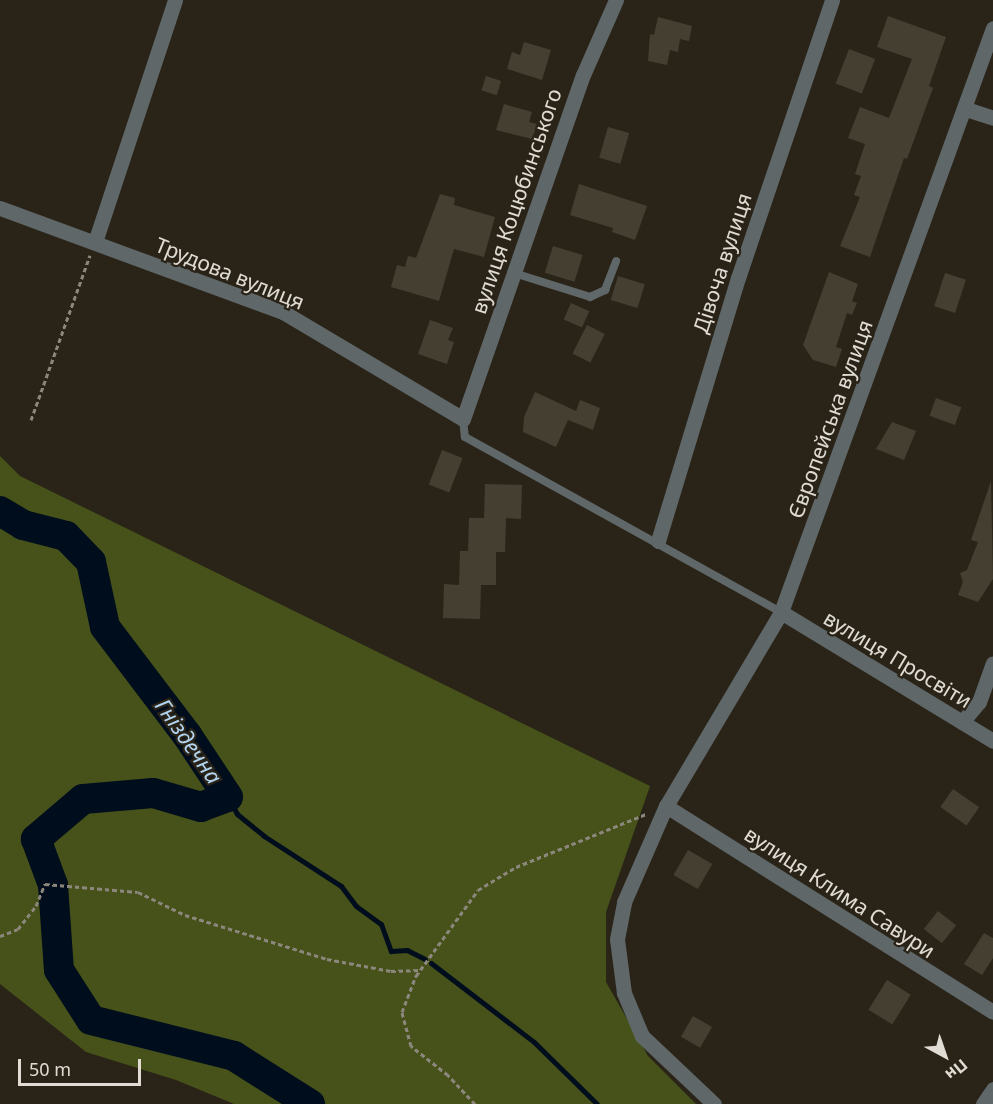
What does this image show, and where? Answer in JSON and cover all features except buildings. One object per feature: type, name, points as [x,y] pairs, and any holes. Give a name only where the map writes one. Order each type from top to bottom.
[{"type":"street","points":[[95,242],[174,0]]},
{"type":"street","name":"вулиця Коцюбинського","points":[[463,419],[583,75],[616,0]]},
{"type":"street","name":"Дівоча вулиця","points":[[658,541],[738,278],[832,0]]},
{"type":"street","name":"Європейська вулиця","points":[[714,1104],[642,1036],[624,993],[617,939],[624,902],[666,806],[781,612],[966,109],[993,28]]},
{"type":"street","points":[[966,109],[993,118]]},
{"type":"street","name":"Трудова вулиця","points":[[0,208],[283,312],[463,419]]},
{"type":"street","name":"вулиця Просвіти","points":[[781,612],[993,741]]},
{"type":"street","points":[[962,722],[979,702],[993,663]]},
{"type":"street","name":"вулиця Клима Савури","points":[[666,806],[993,1012]]},
{"type":"street","points":[[983,1104],[993,1089]]},
{"type":"lane","points":[[514,273],[590,297],[605,291],[615,261]]},
{"type":"lane","points":[[463,419],[465,437],[658,541],[781,612]]},
{"type":"path","points":[[31,420],[95,242]]},
{"type":"path","points":[[475,1104],[448,1076],[411,1046],[402,1012],[421,970],[478,890],[516,867],[666,806]]},
{"type":"path","points":[[0,936],[18,929],[36,906],[45,884],[138,892],[185,915],[327,959],[392,971],[421,970]]},
{"type":"green space","points":[[0,456],[20,476],[650,786],[606,912],[606,982],[648,1056],[696,1104],[234,1104],[176,1080],[86,1052],[0,984]]},
{"type":"waterway","name":"Гніздечна","points":[[0,511],[23,525],[66,536],[91,562],[105,627],[187,735],[228,797],[201,807],[153,793],[83,799],[36,839],[53,885],[59,970],[91,1020],[234,1056],[310,1104]]},
{"type":"waterway","points":[[228,797],[237,814],[264,836],[341,886],[356,906],[381,924],[391,951],[407,950],[425,959]]},
{"type":"waterway","points":[[431,963],[534,1042],[597,1104]]}]
